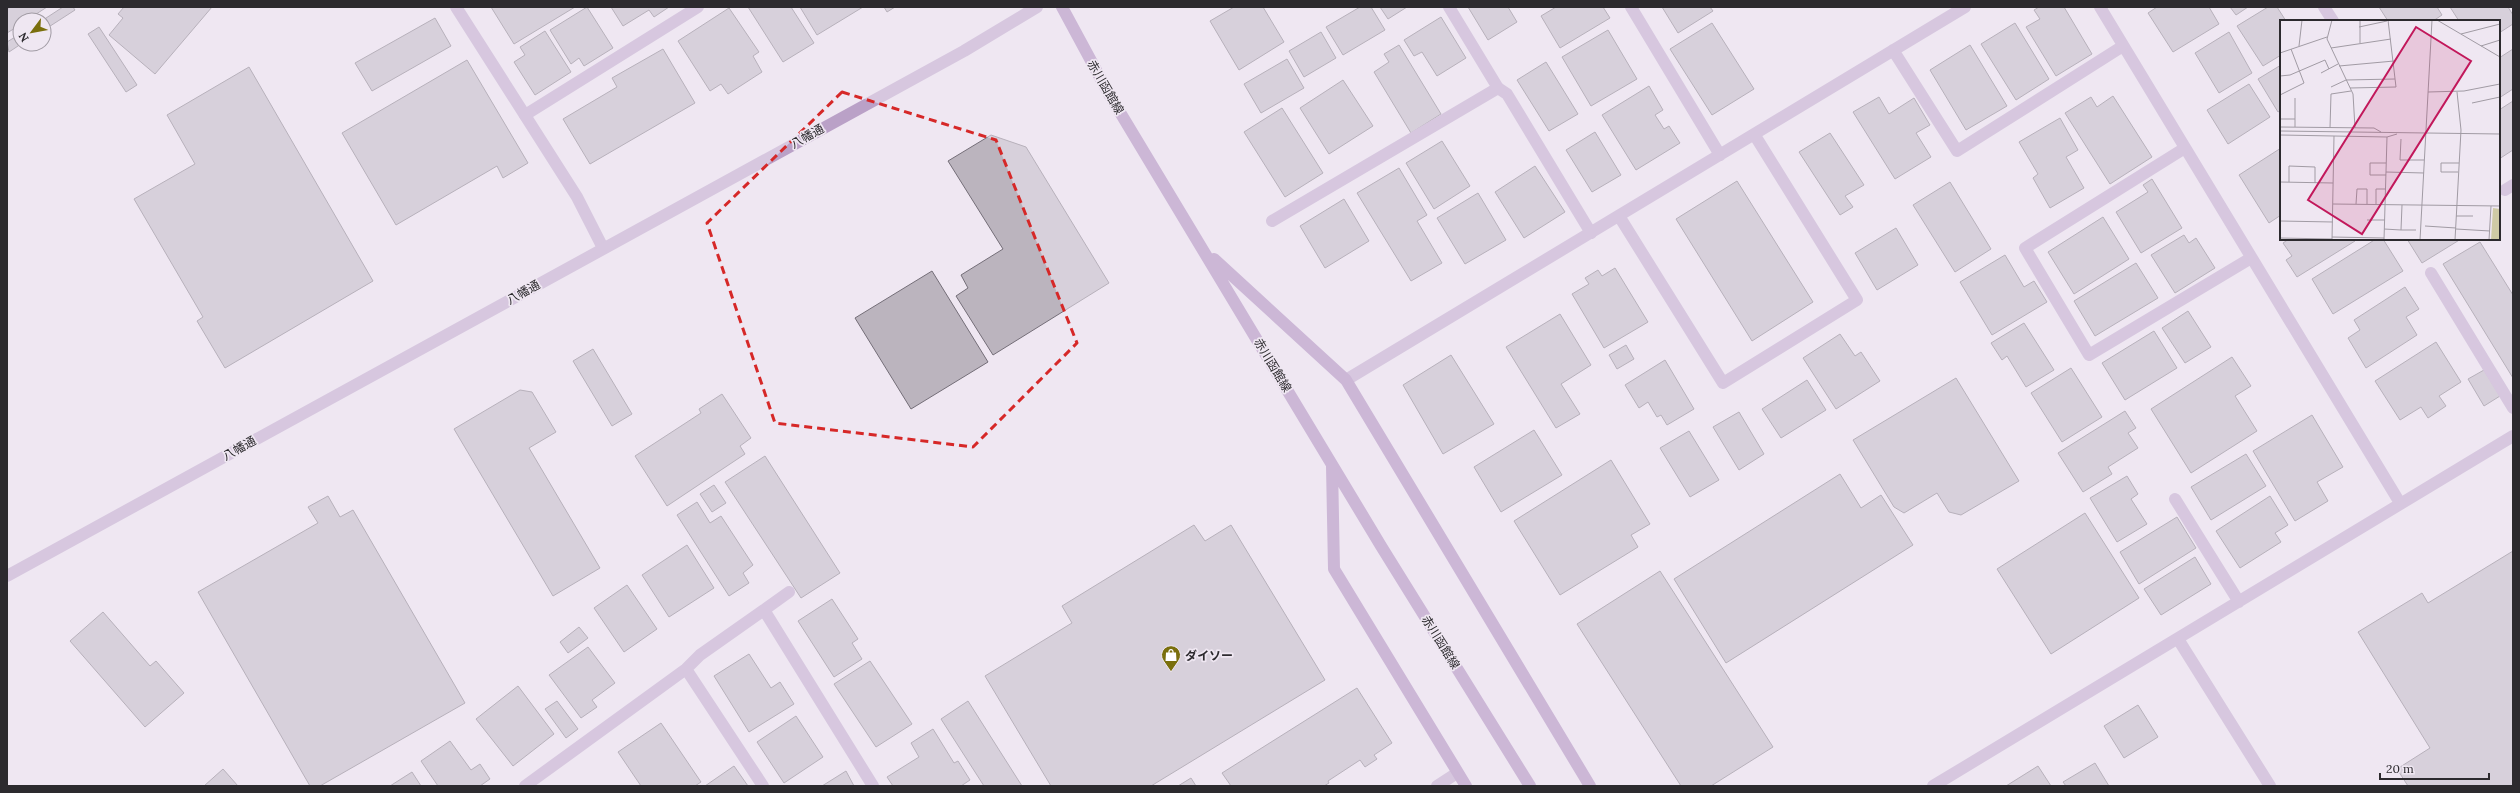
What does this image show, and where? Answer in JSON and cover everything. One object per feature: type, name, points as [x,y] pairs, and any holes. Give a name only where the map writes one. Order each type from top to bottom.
[{"type":"main road","name":"赤川函館線","points":[[1062,7],[1109,94],[1332,465],[1530,786]]},
{"type":"main road","points":[[1203,250],[1346,380],[1590,786]]},
{"type":"main road","points":[[1332,465],[1334,569],[1466,786]]},
{"type":"street","points":[[456,7],[577,197],[603,248]]},
{"type":"street","points":[[525,115],[698,7]]},
{"type":"street","name":"八幡通","points":[[7,576],[964,51],[1037,7]]},
{"type":"street","points":[[1449,7],[1498,88],[1506,94],[1591,233]]},
{"type":"street","points":[[1631,7],[1720,155]]},
{"type":"street","points":[[1346,380],[1965,7]]},
{"type":"street","points":[[2100,7],[2400,503]]},
{"type":"street","points":[[2324,7],[2332,20]]},
{"type":"street","points":[[1893,50],[1957,151],[2123,46]]},
{"type":"street","points":[[1272,221],[1498,88]]},
{"type":"street","points":[[1619,216],[1723,383],[1857,300],[1754,134]]},
{"type":"street","points":[[2185,148],[2025,248],[2089,355],[2251,258]]},
{"type":"street","points":[[2431,274],[2513,408]]},
{"type":"street","points":[[1933,786],[2513,436]]},
{"type":"street","points":[[2175,499],[2239,602]]},
{"type":"street","points":[[525,786],[686,669],[700,655],[789,592]]},
{"type":"street","points":[[764,610],[873,786]]},
{"type":"street","points":[[2178,639],[2270,786]]},
{"type":"street","points":[[686,669],[763,786]]},
{"type":"street","points":[[1437,786],[1457,773]]},
{"type":"highlighted area","points":[[842,92],[996,140],[1077,343],[973,447],[775,423],[707,223]]},
{"type":"building","points":[[10,7],[47,7],[39,12],[12,12],[12,30],[7,33],[7,9]]},
{"type":"building","points":[[63,7],[73,7],[75,10],[52,25],[52,14]]},
{"type":"building","points":[[124,7],[212,7],[155,74],[109,35],[123,18],[118,14]]},
{"type":"building","points":[[491,7],[575,7],[514,44]]},
{"type":"building","points":[[587,7],[613,48],[584,66],[579,58],[571,64],[550,30]]},
{"type":"building","points":[[611,7],[669,7],[654,17],[649,10],[623,26]]},
{"type":"building","points":[[748,7],[791,7],[814,43],[783,62]]},
{"type":"building","points":[[800,7],[863,7],[817,35]]},
{"type":"building","points":[[884,7],[895,7],[887,12]]},
{"type":"building","points":[[1234,7],[1263,7],[1284,42],[1239,70],[1210,21]]},
{"type":"building","points":[[1360,7],[1371,7],[1385,30],[1343,55],[1326,27]]},
{"type":"building","points":[[1380,7],[1407,7],[1388,19]]},
{"type":"building","points":[[1468,7],[1508,7],[1517,22],[1488,40]]},
{"type":"building","points":[[1556,7],[1603,7],[1610,18],[1560,48],[1541,16]]},
{"type":"building","points":[[1662,7],[1710,7],[1713,11],[1678,33]]},
{"type":"building","points":[[2039,7],[2064,7],[2092,54],[2056,76],[2026,27],[2040,19],[2034,10]]},
{"type":"building","points":[[2157,7],[2209,7],[2219,24],[2173,52],[2148,13]]},
{"type":"building","points":[[2230,7],[2248,7],[2236,15]]},
{"type":"building","points":[[2268,7],[2277,7],[2285,20],[2280,20],[2280,56],[2263,66],[2237,26]]},
{"type":"building","points":[[2379,7],[2437,7],[2442,15],[2434,20],[2387,20]]},
{"type":"building","points":[[2450,7],[2508,7],[2513,15],[2513,24],[2500,32],[2500,20],[2458,20]]},
{"type":"building","points":[[729,8],[759,52],[753,56],[762,72],[728,94],[721,84],[710,91],[678,41]]},
{"type":"building","points":[[1441,17],[1466,58],[1437,76],[1422,52],[1414,56],[1404,40]]},
{"type":"building","points":[[435,18],[451,46],[372,91],[355,63]]},
{"type":"building","points":[[1712,23],[1754,89],[1712,115],[1670,49]]},
{"type":"building","points":[[2015,23],[2049,79],[2016,100],[1981,44]]},
{"type":"building","points":[[99,27],[137,85],[126,92],[88,34]]},
{"type":"building","points":[[1608,30],[1637,79],[1591,106],[1562,57]]},
{"type":"building","points":[[545,31],[571,72],[535,95],[514,62],[525,55],[520,47]]},
{"type":"building","points":[[1321,32],[1336,58],[1304,77],[1289,51]]},
{"type":"building","points":[[2229,32],[2252,73],[2219,93],[2195,53]]},
{"type":"building","points":[[12,39],[12,50],[9,52],[7,42]]},
{"type":"building","points":[[1399,45],[1441,114],[1411,133],[1374,72],[1389,62],[1384,54]]},
{"type":"building","points":[[1970,45],[2007,106],[1966,130],[1930,70]]},
{"type":"building","points":[[663,49],[695,103],[590,164],[563,119],[617,87],[612,78]]},
{"type":"building","points":[[2513,49],[2513,89],[2500,97],[2500,57]]},
{"type":"building","points":[[1287,59],[1304,88],[1261,113],[1244,84]]},
{"type":"building","points":[[467,60],[528,163],[503,178],[497,166],[396,225],[342,133]]},
{"type":"building","points":[[1546,62],[1578,114],[1549,131],[1517,80]]},
{"type":"building","points":[[2280,66],[2280,111],[2278,112],[2258,79]]},
{"type":"building","points":[[249,67],[373,281],[225,368],[197,321],[203,317],[134,199],[195,164],[167,115]]},
{"type":"building","points":[[1343,80],[1373,126],[1329,154],[1300,108]]},
{"type":"building","points":[[2249,84],[2270,117],[2228,144],[2207,110]]},
{"type":"building","points":[[1649,86],[1663,110],[1655,115],[1664,129],[1669,126],[1680,143],[1636,170],[1602,115]]},
{"type":"building","points":[[2113,96],[2152,157],[2110,184],[2065,113],[2091,97],[2097,107]]},
{"type":"building","points":[[1879,97],[1889,114],[1914,98],[1930,125],[1916,133],[1931,157],[1895,179],[1853,112]]},
{"type":"building","points":[[2513,101],[2513,150],[2500,158],[2500,109]]},
{"type":"building","points":[[1282,108],[1323,173],[1285,197],[1244,132]]},
{"type":"building","points":[[2060,118],[2078,150],[2066,157],[2084,188],[2050,208],[2033,178],[2038,174],[2019,142]]},
{"type":"building","points":[[1595,132],[1621,175],[1592,192],[1566,150]]},
{"type":"building","points":[[1830,133],[1864,185],[1845,196],[1853,207],[1840,215],[1799,152]]},
{"type":"building","points":[[991,135],[1026,147],[1109,283],[993,355],[956,296],[968,288],[961,275],[1003,249],[948,161]]},
{"type":"building","points":[[1442,141],[1470,186],[1434,209],[1406,163]]},
{"type":"building","points":[[2280,149],[2280,216],[2269,223],[2239,175]]},
{"type":"building","points":[[1535,166],[1565,212],[1524,238],[1495,192]]},
{"type":"building","points":[[1399,168],[1427,215],[1417,221],[1442,263],[1411,281],[1357,193]]},
{"type":"building","points":[[2152,179],[2182,228],[2141,253],[2116,212],[2148,192],[2143,185]]},
{"type":"building","points":[[1737,181],[1813,302],[1752,341],[1676,219]]},
{"type":"building","points":[[1950,182],[1991,249],[1955,272],[1913,205]]},
{"type":"building","points":[[1478,193],[1506,240],[1465,264],[1437,218]]},
{"type":"building","points":[[1344,199],[1369,241],[1325,268],[1300,226]]},
{"type":"building","points":[[2103,217],[2129,259],[2074,294],[2048,252]]},
{"type":"building","points":[[1896,228],[1918,265],[1877,290],[1855,253]]},
{"type":"building","points":[[2184,235],[2189,243],[2196,238],[2215,268],[2175,293],[2151,255]]},
{"type":"building","points":[[2288,240],[2355,241],[2297,277],[2286,260],[2292,256],[2283,243]]},
{"type":"building","points":[[2374,240],[2384,240],[2403,271],[2333,314],[2312,279]]},
{"type":"building","points":[[2408,240],[2459,240],[2422,263]]},
{"type":"building","points":[[2480,242],[2513,295],[2513,378],[2443,264]]},
{"type":"building","points":[[2005,255],[2024,287],[2034,281],[2047,302],[1992,335],[1960,282]]},
{"type":"building","points":[[2136,263],[2158,298],[2095,336],[2074,301]]},
{"type":"building","points":[[1615,268],[1648,322],[1604,348],[1572,294],[1589,284],[1585,278],[1598,270],[1602,276]]},
{"type":"building","points":[[932,271],[988,362],[911,409],[855,318]]},
{"type":"building","points":[[2405,287],[2419,309],[2406,317],[2417,335],[2366,368],[2348,338],[2360,330],[2354,320]]},
{"type":"building","points":[[2188,311],[2211,347],[2185,363],[2162,328]]},
{"type":"building","points":[[1560,314],[1591,365],[1561,384],[1580,414],[1556,428],[1506,347]]},
{"type":"building","points":[[2024,323],[2054,370],[2026,387],[2007,356],[2002,360],[1991,343]]},
{"type":"building","points":[[2154,331],[2177,368],[2125,400],[2102,363]]},
{"type":"building","points":[[1840,334],[1855,356],[1861,352],[1880,381],[1836,409],[1803,358]]},
{"type":"building","points":[[2436,342],[2461,382],[2439,396],[2446,406],[2428,418],[2421,407],[2400,420],[2375,381]]},
{"type":"building","points":[[1626,345],[1634,359],[1617,369],[1609,355]]},
{"type":"building","points":[[593,349],[632,414],[612,426],[573,361]]},
{"type":"building","points":[[1451,355],[1494,424],[1443,454],[1403,385]]},
{"type":"building","points":[[2232,357],[2251,386],[2235,396],[2257,431],[2191,473],[2151,409]]},
{"type":"building","points":[[1665,360],[1694,409],[1667,425],[1661,415],[1657,417],[1648,402],[1639,408],[1625,385]]},
{"type":"building","points":[[2071,368],[2102,417],[2062,442],[2031,393]]},
{"type":"building","points":[[2484,370],[2500,396],[2484,406],[2468,379]]},
{"type":"building","points":[[1956,378],[2019,481],[1961,515],[1949,512],[1937,493],[1904,513],[1894,507],[1853,440]]},
{"type":"building","points":[[1807,380],[1826,410],[1781,438],[1762,409]]},
{"type":"building","points":[[520,390],[532,392],[556,432],[529,448],[600,568],[553,596],[454,429]]},
{"type":"building","points":[[722,394],[751,438],[740,446],[745,454],[667,506],[635,456],[701,413],[699,409]]},
{"type":"building","points":[[2125,411],[2136,428],[2128,433],[2138,448],[2108,467],[2112,474],[2083,492],[2058,453]]},
{"type":"building","points":[[1739,412],[1764,454],[1739,470],[1713,427]]},
{"type":"building","points":[[2312,415],[2343,467],[2317,482],[2328,501],[2295,521],[2253,451]]},
{"type":"building","points":[[1534,430],[1562,475],[1501,512],[1474,467]]},
{"type":"building","points":[[1689,431],[1719,480],[1690,497],[1660,448]]},
{"type":"building","points":[[2246,454],[2266,486],[2211,520],[2191,487]]},
{"type":"building","points":[[765,456],[840,573],[801,598],[725,482]]},
{"type":"building","points":[[1611,460],[1650,524],[1631,535],[1638,547],[1560,595],[1514,521]]},
{"type":"building","points":[[1840,474],[1861,508],[1881,495],[1913,545],[1726,663],[1674,579]]},
{"type":"building","points":[[2127,476],[2138,494],[2131,499],[2147,524],[2117,542],[2090,498]]},
{"type":"building","points":[[714,485],[726,503],[712,512],[700,494]]},
{"type":"building","points":[[328,496],[340,517],[353,510],[465,703],[320,786],[310,786],[198,592],[318,523],[308,507]]},
{"type":"building","points":[[2270,496],[2288,525],[2275,533],[2281,542],[2240,568],[2216,531]]},
{"type":"building","points":[[697,502],[710,523],[721,516],[753,565],[743,573],[749,583],[729,596],[677,515]]},
{"type":"building","points":[[2085,513],[2139,598],[2051,654],[1997,569]]},
{"type":"building","points":[[2177,517],[2196,548],[2139,584],[2120,552]]},
{"type":"building","points":[[1194,525],[1205,541],[1231,525],[1325,680],[1151,786],[1051,786],[985,676],[1072,623],[1062,606]]},
{"type":"building","points":[[687,545],[714,588],[669,617],[642,575]]},
{"type":"building","points":[[2513,551],[2513,786],[2408,786],[2397,769],[2430,748],[2358,632],[2422,593],[2428,603]]},
{"type":"building","points":[[2195,557],[2211,584],[2161,615],[2144,589]]},
{"type":"building","points":[[1660,571],[1773,747],[1711,786],[1681,786],[1577,624]]},
{"type":"building","points":[[627,585],[657,629],[624,652],[594,608]]},
{"type":"building","points":[[832,599],[858,639],[852,643],[862,659],[834,677],[798,621]]},
{"type":"building","points":[[103,612],[150,666],[156,661],[184,693],[145,727],[70,641]]},
{"type":"building","points":[[579,627],[588,638],[568,653],[560,642]]},
{"type":"building","points":[[588,647],[615,683],[592,700],[597,707],[581,718],[549,675]]},
{"type":"building","points":[[749,654],[771,688],[780,682],[794,704],[749,732],[714,676]]},
{"type":"building","points":[[870,661],[912,724],[876,747],[834,684]]},
{"type":"building","points":[[518,686],[554,734],[513,766],[476,719]]},
{"type":"building","points":[[1357,688],[1392,743],[1374,755],[1377,759],[1365,767],[1360,760],[1328,781],[1329,783],[1324,786],[1231,786],[1222,773]]},
{"type":"building","points":[[557,701],[578,729],[566,738],[545,709]]},
{"type":"building","points":[[968,701],[1022,786],[984,786],[941,719]]},
{"type":"building","points":[[2138,705],[2158,737],[2124,758],[2104,726]]},
{"type":"building","points":[[796,716],[823,757],[784,783],[757,742]]},
{"type":"building","points":[[661,723],[701,782],[695,786],[641,786],[618,752]]},
{"type":"building","points":[[933,729],[954,763],[958,761],[970,780],[961,786],[893,786],[887,777],[919,757],[911,743]]},
{"type":"building","points":[[450,741],[471,770],[480,764],[490,779],[480,786],[438,786],[421,761]]},
{"type":"building","points":[[2095,763],[2109,786],[2066,786],[2063,782]]},
{"type":"building","points":[[734,766],[748,786],[705,786]]},
{"type":"building","points":[[2038,766],[2051,786],[2006,786]]},
{"type":"building","points":[[223,769],[238,786],[204,786]]},
{"type":"building","points":[[846,771],[854,786],[822,786]]},
{"type":"building","points":[[412,772],[421,786],[390,786]]},
{"type":"building","points":[[1191,778],[1196,786],[1178,786]]},
{"type":"place","name":"ダイソー","points":[[1171,672]]}]
